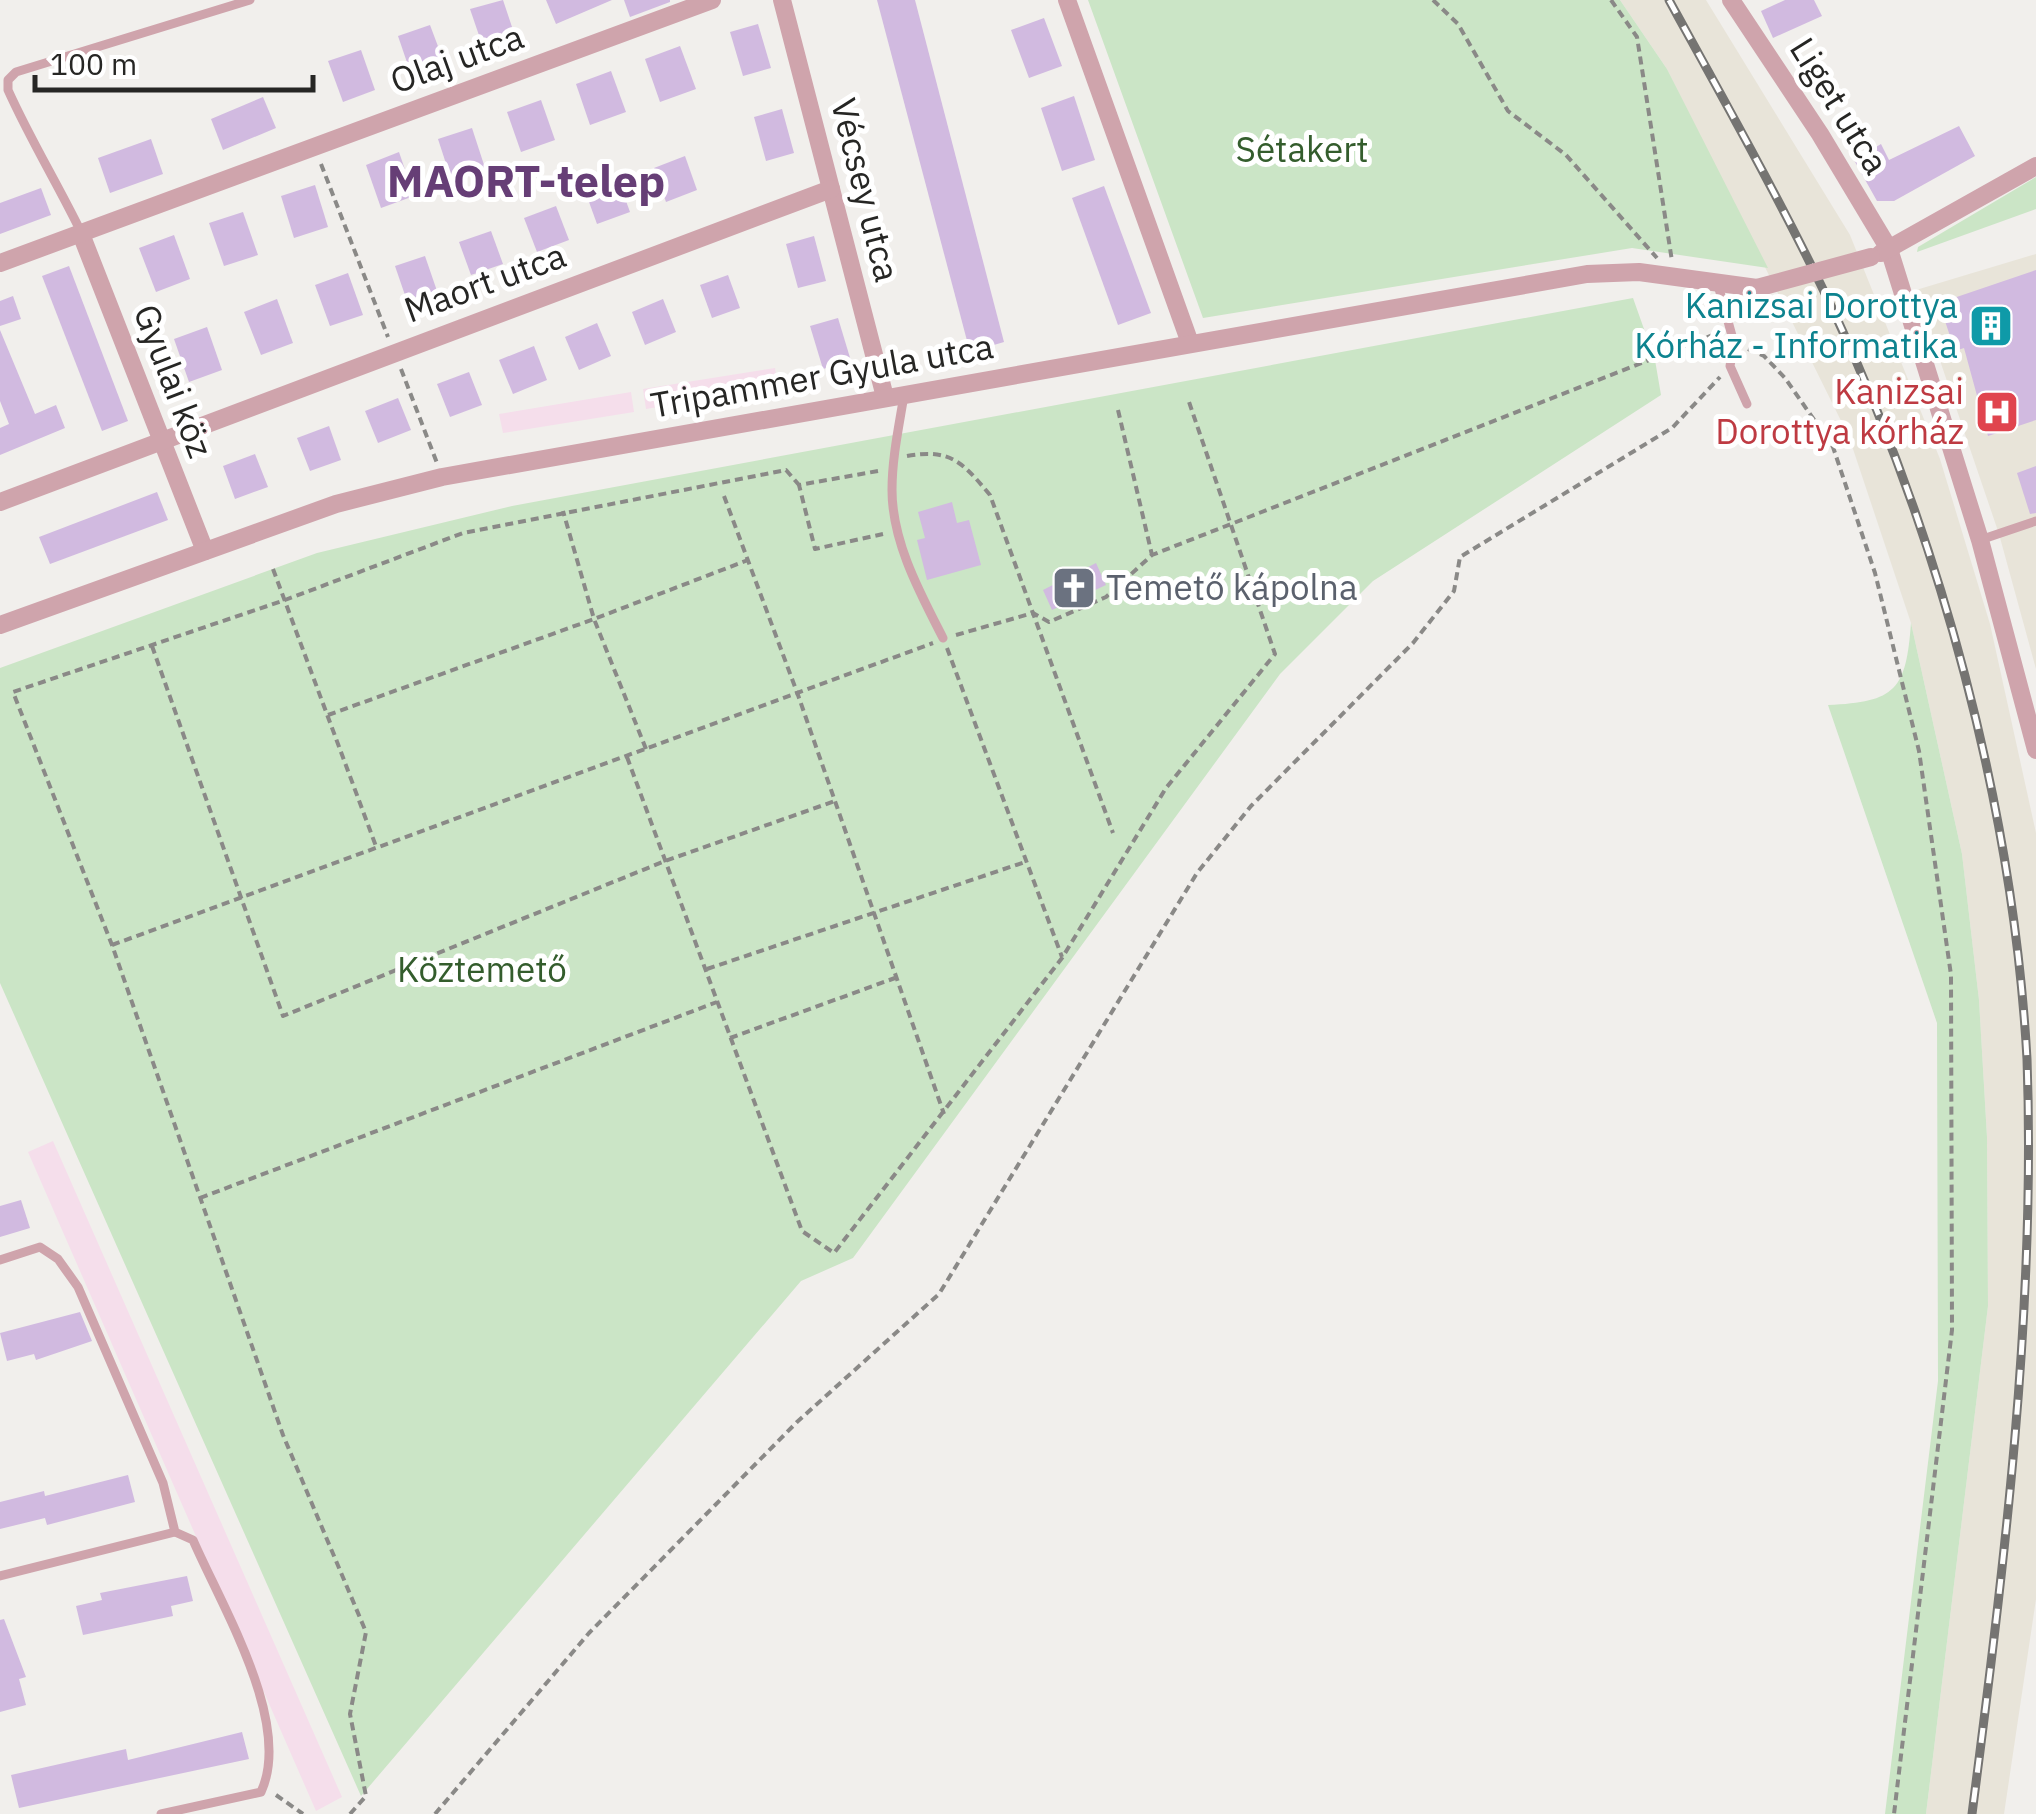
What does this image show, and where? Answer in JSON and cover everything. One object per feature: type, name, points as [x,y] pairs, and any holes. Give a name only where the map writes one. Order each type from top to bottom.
[{"type":"street","name":"Olaj utca","points":[[0,263],[712,0]]},
{"type":"street","name":"Vécsey utca","points":[[782,0],[831,189],[894,396]]},
{"type":"street","points":[[1068,0],[1190,344]]},
{"type":"street","name":"Liget utca","points":[[1731,0],[1820,134],[1889,249],[1980,540],[2036,750]]},
{"type":"street","name":"Tripammer Gyula utca","points":[[0,625],[385,488],[442,477],[1588,274],[1674,276],[1757,288],[1871,257],[2036,166]]},
{"type":"street","name":"Maort utca","points":[[162,440],[831,189]]},
{"type":"street","name":"Gyulai köz","points":[[81,234],[205,551]]},
{"type":"street","points":[[0,502],[162,440]]},
{"type":"lane","points":[[81,234],[46,159],[34,147],[8,90],[8,80],[16,72],[250,0]]},
{"type":"lane","points":[[1718,285],[1734,343],[1730,366],[1747,404]]},
{"type":"lane","points":[[894,396],[897,530],[916,587],[943,638]]},
{"type":"lane","points":[[1980,540],[2036,521]]},
{"type":"lane","points":[[0,1260],[40,1246],[65,1266],[85,1300],[163,1484],[174,1532]]},
{"type":"lane","points":[[0,1576],[174,1532],[193,1540],[260,1694],[273,1754],[262,1792],[162,1814]]},
{"type":"path","points":[[1433,0],[1458,24],[1508,111],[1566,154],[1674,276]]},
{"type":"path","points":[[1612,0],[1637,37],[1674,276]]},
{"type":"path","points":[[314,146],[442,477]]},
{"type":"path","points":[[112,946],[798,695],[943,638],[1033,613],[1049,622],[1106,597],[1152,555],[1730,328]]},
{"type":"path","points":[[1734,343],[1764,356],[1786,378],[1833,448],[1839,465],[1875,573],[1919,751],[1949,956],[1952,1330],[1894,1814]]},
{"type":"path","points":[[435,1814],[588,1633],[797,1422],[939,1294],[1197,873],[1251,806],[1414,644],[1454,592],[1460,557],[1672,428],[1730,366]]},
{"type":"path","points":[[627,758],[802,1231],[834,1253],[1062,958],[1166,788],[1275,654],[1188,400]]},
{"type":"path","points":[[1118,410],[1152,555]]},
{"type":"path","points":[[799,485],[934,451],[964,464],[990,495],[1113,832]]},
{"type":"path","points":[[350,1814],[366,1796],[350,1714],[366,1632],[283,1435],[112,946],[13,692],[286,600],[464,533],[786,470],[799,485],[815,549],[897,530]]},
{"type":"path","points":[[724,496],[944,1114]]},
{"type":"path","points":[[563,511],[594,619],[647,750]]},
{"type":"path","points":[[328,715],[748,560]]},
{"type":"path","points":[[273,568],[377,848]]},
{"type":"path","points":[[943,638],[1062,958]]},
{"type":"path","points":[[152,646],[238,899],[283,1016],[664,861],[835,802]]},
{"type":"path","points":[[705,970],[1025,862]]},
{"type":"path","points":[[730,1038],[895,978]]},
{"type":"path","points":[[200,1198],[717,1002]]},
{"type":"path","points":[[262,1792],[282,1796],[303,1814]]},
{"type":"shaded area","points":[[1620,0],[1706,0],[1850,235],[1940,459],[1990,624],[2036,833],[2036,1599],[2004,1814],[1926,1814],[1988,1306],[1987,1137],[1979,1000],[1962,854],[1911,623],[1849,437],[1667,69]]},
{"type":"shaded area","name":"Kanizsai Dorottya kórház","points":[[2036,254],[2036,669],[1999,534],[1916,290]]},
{"type":"shaded area","points":[[775,368],[778,387],[646,409],[643,389]]},
{"type":"shaded area","points":[[631,392],[634,412],[503,433],[499,414]]},
{"type":"shaded area","points":[[53,1141],[342,1797],[316,1811],[28,1152]]},
{"type":"green space","name":"Sétakert","points":[[1088,0],[1620,0],[1667,69],[1768,268],[1632,248],[1203,318]]},
{"type":"green space","points":[[2036,177],[2036,209],[1917,252],[1918,247]]},
{"type":"green space","name":"Köztemető","points":[[1633,298],[1655,360],[1661,395],[1373,581],[1280,674],[853,1258],[801,1281],[361,1796],[0,983],[0,668],[317,553],[512,506]]},
{"type":"green space","points":[[1911,623],[1962,854],[1979,1000],[1987,1137],[1988,1306],[1926,1814],[1885,1814],[1938,1381],[1937,1023],[1828,705],[1869,700],[1893,688],[1905,664]]},
{"type":"building","points":[[503,0],[516,39],[484,50],[470,9]]},
{"type":"building","points":[[546,0],[612,0],[556,24]]},
{"type":"building","points":[[624,0],[670,0],[670,2],[630,17]]},
{"type":"building","points":[[877,0],[915,0],[1004,342],[970,352]]},
{"type":"building","points":[[1785,0],[1814,0],[1822,16],[1773,38],[1761,11]]},
{"type":"building","points":[[1044,18],[1062,66],[1029,78],[1011,30]]},
{"type":"building","points":[[758,24],[771,68],[743,76],[730,32]]},
{"type":"building","points":[[430,25],[445,65],[412,77],[398,36]]},
{"type":"building","points":[[680,46],[696,89],[660,102],[645,59]]},
{"type":"building","points":[[361,50],[375,90],[343,102],[328,61]]},
{"type":"building","points":[[611,71],[626,112],[590,125],[576,84]]},
{"type":"building","points":[[1074,96],[1095,160],[1062,171],[1041,108]]},
{"type":"building","points":[[263,97],[276,128],[223,150],[211,119]]},
{"type":"building","points":[[541,100],[555,140],[521,152],[507,112]]},
{"type":"building","points":[[782,109],[794,153],[766,161],[754,117]]},
{"type":"building","points":[[1959,126],[1975,156],[1894,201],[1877,201],[1854,160],[1881,144],[1889,160]]},
{"type":"building","points":[[472,128],[486,171],[452,182],[438,139]]},
{"type":"building","points":[[151,139],[163,174],[110,193],[98,158]]},
{"type":"building","points":[[399,152],[414,196],[381,208],[366,165]]},
{"type":"building","points":[[685,156],[697,190],[666,202],[654,168]]},
{"type":"building","points":[[618,179],[630,212],[597,224],[585,191]]},
{"type":"building","points":[[315,185],[328,227],[294,238],[281,196]]},
{"type":"building","points":[[1104,186],[1151,313],[1118,325],[1072,198]]},
{"type":"building","points":[[41,188],[51,215],[0,234],[0,203]]},
{"type":"building","points":[[556,206],[569,240],[537,252],[524,218]]},
{"type":"building","points":[[243,212],[258,255],[224,266],[209,223]]},
{"type":"building","points":[[491,231],[503,264],[471,275],[459,242]]},
{"type":"building","points":[[174,235],[190,279],[156,292],[139,248]]},
{"type":"building","points":[[814,236],[826,281],[798,288],[786,244]]},
{"type":"building","points":[[425,256],[437,291],[407,301],[395,266]]},
{"type":"building","points":[[69,266],[128,421],[102,431],[42,276]]},
{"type":"building","name":"Kanizsai Dorottya Kórház - Informatika","points":[[2036,270],[2036,420],[1988,436],[1964,348],[1955,351],[1939,303]]},
{"type":"building","points":[[348,273],[363,315],[330,326],[315,285]]},
{"type":"building","points":[[728,275],[740,308],[712,318],[700,285]]},
{"type":"building","points":[[13,296],[21,319],[0,326],[0,301]]},
{"type":"building","points":[[277,299],[293,343],[261,355],[244,312]]},
{"type":"building","points":[[663,299],[676,332],[645,345],[632,312]]},
{"type":"building","points":[[838,318],[851,361],[823,369],[810,326]]},
{"type":"building","points":[[597,323],[611,356],[579,370],[565,337]]},
{"type":"building","points":[[207,327],[222,370],[189,382],[174,339]]},
{"type":"building","points":[[0,330],[35,414],[56,405],[65,428],[0,455],[0,428],[9,424],[0,401]]},
{"type":"building","points":[[534,346],[547,380],[513,394],[499,360]]},
{"type":"building","points":[[469,372],[482,405],[450,417],[437,384]]},
{"type":"building","points":[[398,398],[411,430],[378,443],[365,411]]},
{"type":"building","points":[[329,426],[341,460],[310,471],[297,438]]},
{"type":"building","points":[[255,454],[268,487],[235,499],[223,466]]},
{"type":"building","points":[[2036,466],[2036,513],[2030,514],[2017,473]]},
{"type":"building","points":[[157,492],[168,520],[50,564],[39,537]]},
{"type":"building","points":[[952,502],[957,523],[969,520],[981,565],[927,580],[917,540],[925,538],[918,512]]},
{"type":"building","name":"Temető kápolna","points":[[1096,563],[1106,585],[1052,610],[1043,590]]},
{"type":"building","points":[[21,1200],[30,1228],[0,1237],[0,1206]]},
{"type":"building","points":[[80,1312],[92,1341],[36,1360],[34,1354],[7,1361],[0,1333]]},
{"type":"building","points":[[128,1475],[135,1502],[47,1525],[45,1518],[0,1529],[0,1502],[44,1491],[45,1496]]},
{"type":"building","points":[[187,1576],[193,1601],[171,1606],[173,1616],[83,1635],[76,1606],[102,1600],[100,1593]]},
{"type":"building","points":[[4,1619],[26,1677],[19,1679],[26,1705],[0,1712],[0,1620]]},
{"type":"building","points":[[242,1732],[249,1759],[19,1808],[11,1775],[126,1749],[128,1760]]},
{"type":"railway","points":[[1669,0],[1794,232],[1871,397],[1938,581],[1988,771],[2006,868],[2027,1059],[2027,1248],[2006,1532],[1972,1814]]},
{"type":"place","name":"Kanizsai Dorottya Kórház - Informatika","points":[[1991,326]]},
{"type":"place","name":"Kanizsai Dorottya kórház","points":[[1997,412]]},
{"type":"place","name":"Temető kápolna","points":[[1074,588]]},
{"type":"district","name":"MAORT-telep","points":[[526,181]]}]
